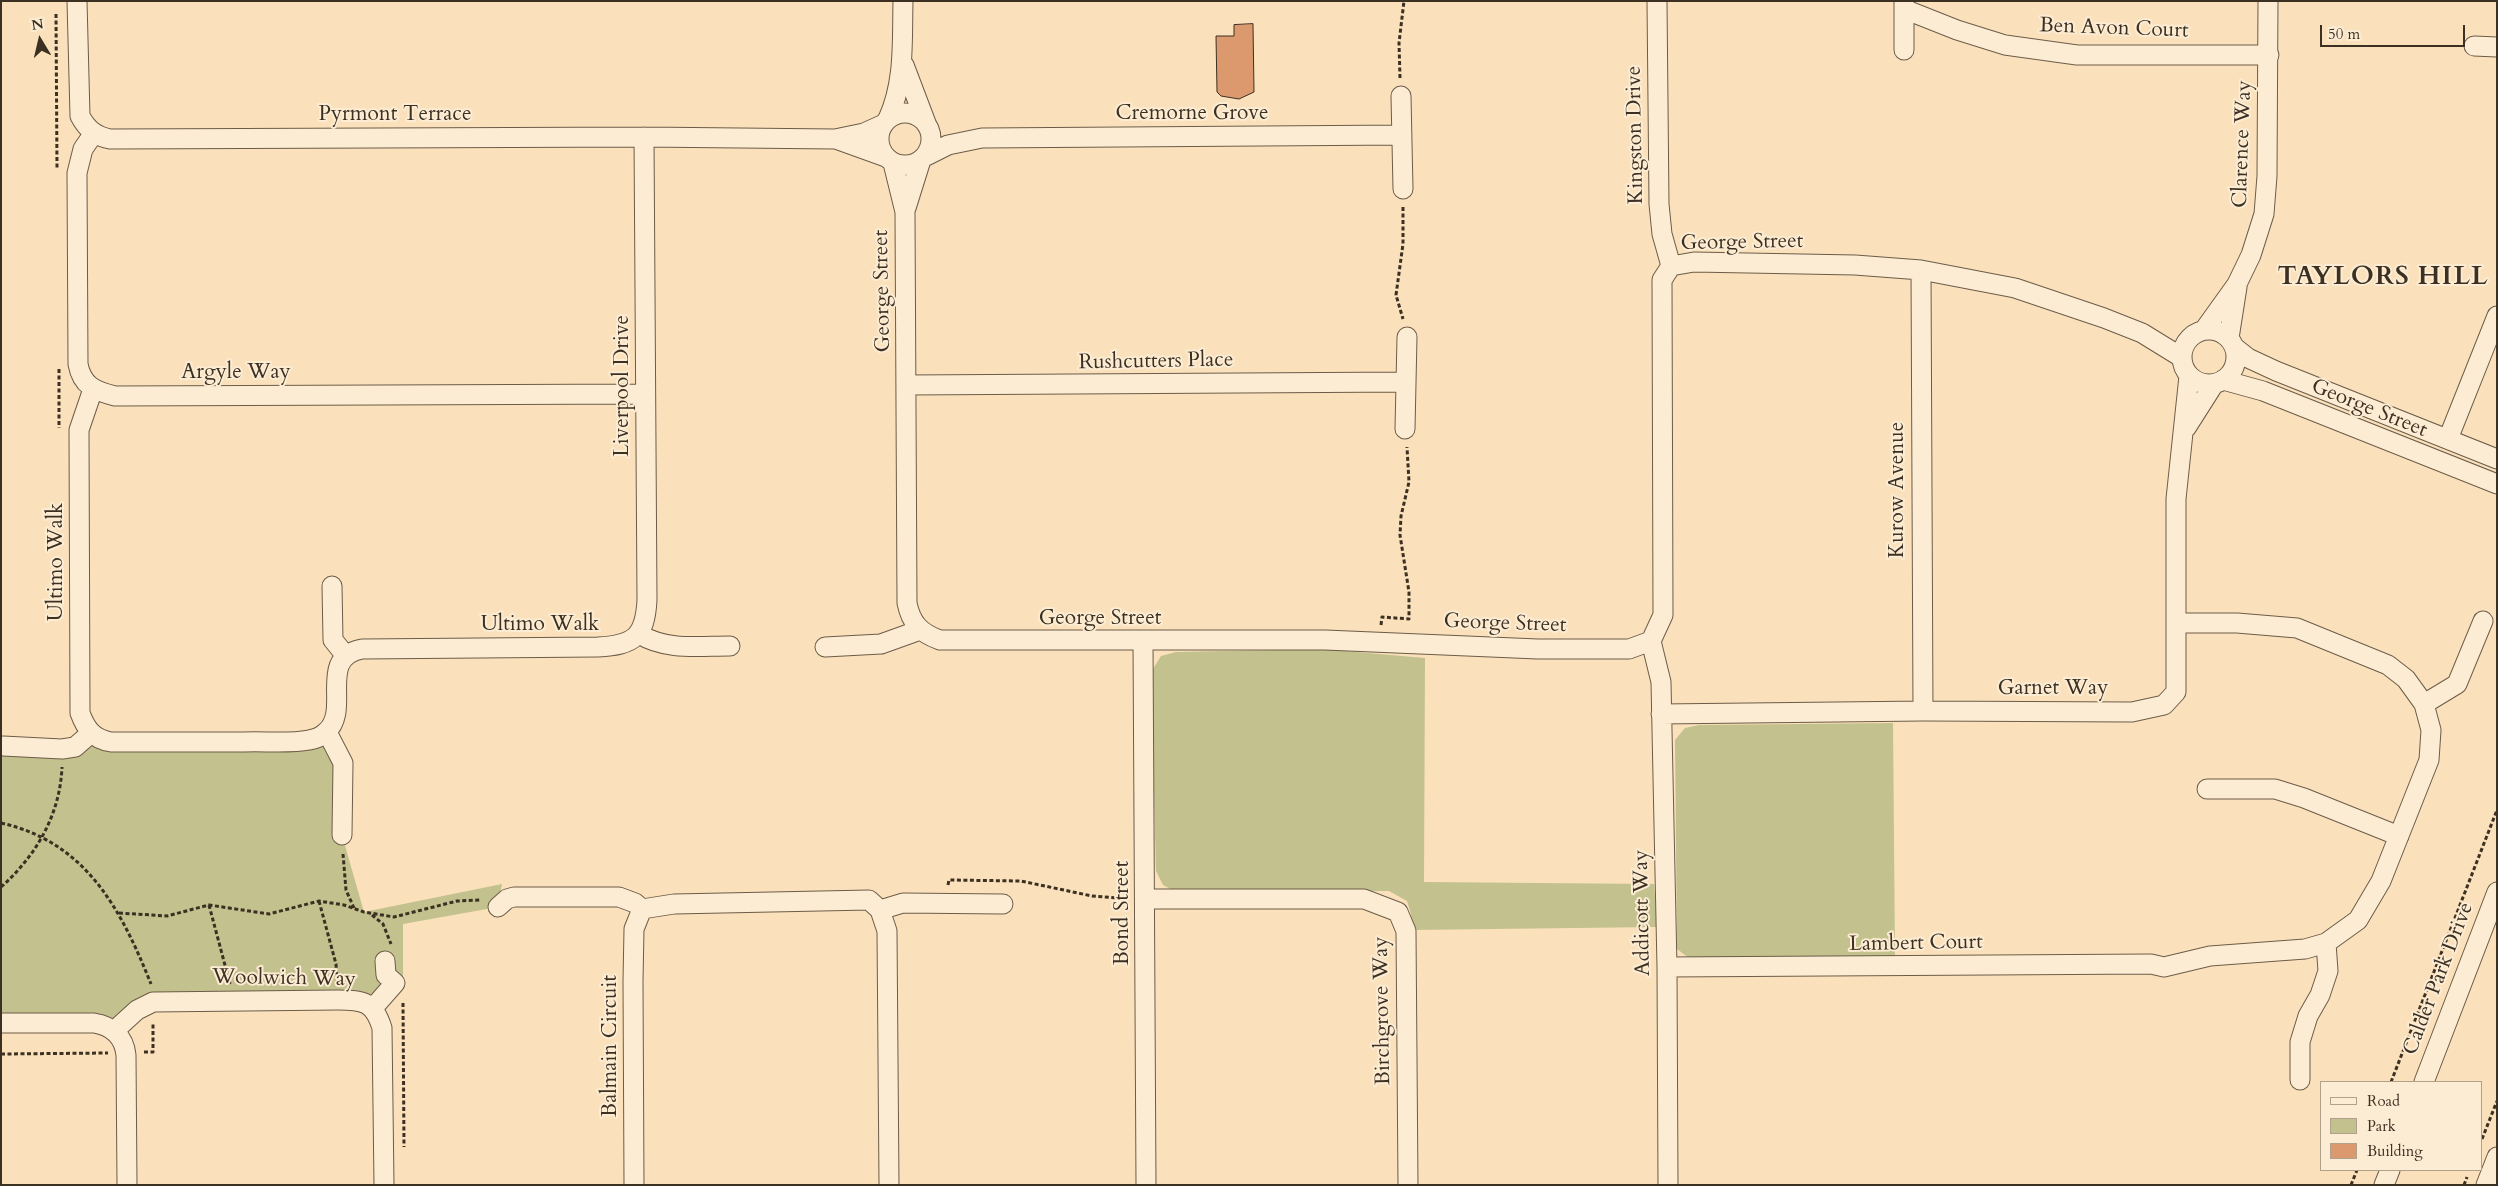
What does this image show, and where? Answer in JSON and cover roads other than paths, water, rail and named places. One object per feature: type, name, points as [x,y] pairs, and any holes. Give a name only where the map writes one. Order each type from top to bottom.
[{"type":"street","points":[[77,1],[80,116],[86,126],[94,133],[83,149],[77,173],[78,364],[84,382],[93,389]]},
{"type":"street","points":[[902,62],[928,126],[931,143],[923,158],[908,166],[890,160],[879,141],[896,101],[902,62],[903,1]]},
{"type":"street","name":"Kingston Drive","points":[[1657,1],[1659,204],[1662,234],[1671,266]]},
{"type":"street","name":"Clarence Way","points":[[2204,330],[2237,284],[2251,255],[2264,214],[2267,176],[2268,1]]},
{"type":"street","name":"Ben Avon Court","points":[[1904,50],[1904,5],[1957,30],[2005,45],[2068,54],[2269,56]]},
{"type":"street","points":[[2474,46],[2497,47]]},
{"type":"street","points":[[1401,96],[1403,189]]},
{"type":"street","points":[[886,121],[896,114],[913,114],[928,126]]},
{"type":"street","name":"Pyrmont Terrace","points":[[94,133],[110,139],[644,137],[835,139],[864,132],[886,121]]},
{"type":"street","name":"Cremorne Grove","points":[[928,126],[982,138]]},
{"type":"street","name":"Cremorne Grove","points":[[923,158],[948,145],[982,138],[1402,135]]},
{"type":"street","name":"Liverpool Drive","points":[[639,634],[646,616],[647,600],[644,137]]},
{"type":"street","name":"Pyrmont Terrace","points":[[835,139],[866,148],[890,160]]},
{"type":"street","name":"George Street","points":[[905,212],[923,158]]},
{"type":"street","name":"George Street","points":[[890,160],[905,212],[907,603],[913,623],[920,630],[940,640],[960,642],[1325,640],[1538,649],[1629,649],[1651,641],[1663,616],[1662,280],[1671,266],[1703,262],[1855,265],[1921,270],[2016,288],[2142,333],[2182,357]]},
{"type":"street","name":"Kurow Avenue","points":[[1921,270],[1923,711]]},
{"type":"street","name":"Clarence Way","points":[[2232,343],[2237,284]]},
{"type":"street","points":[[2448,440],[2497,316]]},
{"type":"street","points":[[2204,330],[2222,333],[2232,343],[2236,362],[2233,369],[2218,382],[2196,381],[2189,376],[2182,357],[2188,340],[2204,330]]},
{"type":"street","name":"George Street","points":[[2142,333],[2188,340]]},
{"type":"street","points":[[1405,429],[1407,337]]},
{"type":"street","name":"George Street","points":[[2232,343],[2248,358],[2276,371],[2497,459]]},
{"type":"street","name":"Garnet Way","points":[[1661,714],[1923,711],[2132,712],[2164,705],[2176,692],[2176,499],[2189,376]]},
{"type":"street","name":"Rushcutters Place","points":[[907,385],[1406,382]]},
{"type":"street","name":"George Street","points":[[2218,382],[2264,392],[2497,484]]},
{"type":"street","name":"Garnet Way","points":[[2184,431],[2218,382]]},
{"type":"street","name":"Argyle Way","points":[[93,389],[114,396],[645,394]]},
{"type":"street","name":"Ultimo Walk","points":[[91,733],[80,712],[79,430],[93,389]]},
{"type":"street","points":[[3,746],[62,749],[75,746],[91,733],[100,740],[110,742],[273,742],[318,738],[327,732],[335,719],[337,672],[346,656],[333,640],[332,586]]},
{"type":"street","points":[[2424,704],[2457,684],[2483,621]]},
{"type":"street","points":[[2177,623],[2238,623],[2297,628],[2388,665],[2406,679],[2424,704],[2431,730],[2429,760],[2381,881],[2358,920],[2326,943],[2328,971],[2320,995],[2308,1016],[2300,1042],[2300,1080]]},
{"type":"street","points":[[825,648],[881,644],[920,630]]},
{"type":"street","points":[[639,634],[651,641],[671,647],[730,646]]},
{"type":"street","name":"Ultimo Walk","points":[[346,656],[354,650],[371,648],[606,647],[626,643],[639,634]]},
{"type":"street","name":"Bond Street","points":[[1144,641],[1146,1185]]},
{"type":"street","name":"Addicott Way","points":[[1651,641],[1661,682],[1667,968],[1668,1185]]},
{"type":"street","points":[[327,732],[343,763],[342,835]]},
{"type":"street","points":[[2207,789],[2275,789],[2399,836]]},
{"type":"street","name":"Calder Park Drive","points":[[2424,1081],[2497,892]]},
{"type":"street","points":[[501,905],[514,897],[609,896],[627,899],[642,909],[674,904],[868,900],[880,910],[887,931],[889,1185]]},
{"type":"street","name":"Birchgrove Way","points":[[1145,900],[1364,899],[1398,912],[1406,931],[1408,1185]]},
{"type":"street","points":[[880,910],[903,903],[1003,904]]},
{"type":"street","name":"Balmain Circuit","points":[[634,1185],[634,929],[642,909]]},
{"type":"street","name":"Lambert Court","points":[[1667,968],[2151,964],[2164,967],[2210,956],[2305,949],[2326,943]]},
{"type":"street","points":[[373,1008],[395,983],[386,974],[385,961]]},
{"type":"street","name":"Woolwich Way","points":[[114,1031],[138,1010],[154,1002],[356,1000],[373,1008],[382,1028],[383,1043],[384,1185]]},
{"type":"street","points":[[1,1023],[94,1023],[106,1025],[121,1037],[125,1052],[127,1185]]},
{"type":"street","points":[[2486,1185],[2497,1157]]},
{"type":"street","points":[[2384,1185],[2390,1171]]},
{"type":"district","name":"TAYLORS HILL","points":[[2383,278]]}]
